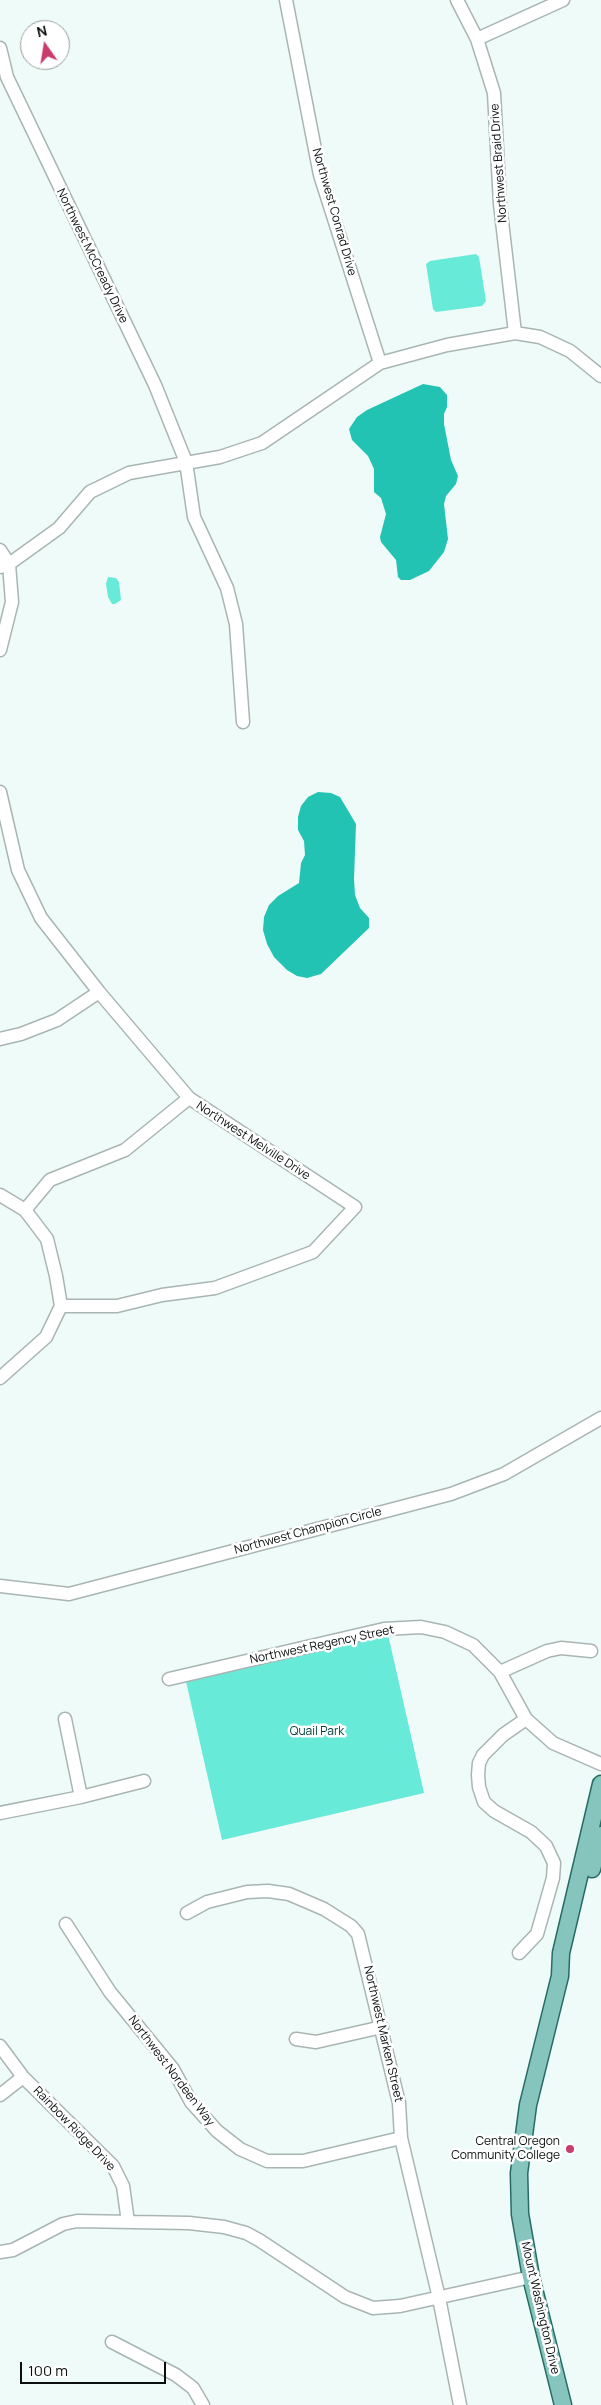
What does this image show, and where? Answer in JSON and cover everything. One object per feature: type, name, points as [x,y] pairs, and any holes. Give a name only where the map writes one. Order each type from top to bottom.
[{"type":"main road","name":"Mount Washington Drive","points":[[560,1976],[561,1953],[601,1784]]},
{"type":"main road","name":"Mount Washington Drive","points":[[562,2405],[531,2276],[519,2200],[521,2146],[528,2105],[560,1976],[569,1956],[601,1834]]},
{"type":"street","name":"Northwest Conrad Drive","points":[[286,0],[320,175],[380,364]]},
{"type":"street","name":"Northwest Braid Drive","points":[[457,0],[477,39],[494,92],[500,204],[515,332]]},
{"type":"street","points":[[477,39],[563,0]]},
{"type":"street","name":"Northwest McCready Drive","points":[[0,48],[7,77],[154,385],[186,462],[194,516],[226,588],[236,624],[243,722]]},
{"type":"street","points":[[5,565],[59,528],[90,492],[129,473],[220,457],[262,443],[380,364],[447,345],[515,332],[540,337],[570,351],[601,376]]},
{"type":"street","points":[[0,550],[12,602],[0,650]]},
{"type":"street","name":"Northwest Melville Drive","points":[[0,792],[18,870],[41,918],[98,992],[189,1098],[355,1207],[313,1252],[214,1288],[162,1296],[117,1306],[61,1306]]},
{"type":"street","points":[[0,1039],[22,1034],[57,1020],[98,992]]},
{"type":"street","points":[[25,1210],[50,1180],[125,1150],[189,1098]]},
{"type":"street","points":[[0,1194],[25,1210],[46,1239],[56,1276],[61,1306],[46,1337],[0,1378]]},
{"type":"street","name":"Northwest Champion Circle","points":[[0,1586],[69,1594],[451,1494],[504,1474],[601,1418]]},
{"type":"street","name":"Northwest Regency Street","points":[[169,1679],[384,1630],[421,1627],[445,1632],[473,1645],[500,1672],[526,1719],[554,1743],[601,1764]]},
{"type":"street","points":[[500,1672],[546,1651],[561,1648],[591,1650]]},
{"type":"street","points":[[65,1719],[81,1797]]},
{"type":"street","points":[[519,1953],[538,1934],[553,1878],[554,1863],[546,1846],[531,1832],[494,1812],[484,1802],[478,1787],[478,1775],[479,1764],[483,1755],[503,1735],[526,1719]]},
{"type":"street","points":[[0,1813],[81,1797],[144,1781]]},
{"type":"street","name":"Northwest Marken Street","points":[[187,1913],[207,1902],[247,1892],[268,1891],[289,1894],[324,1909],[351,1926],[358,1934],[382,2027],[399,2104],[401,2138],[439,2298],[460,2405]]},
{"type":"street","name":"Northwest Nordeen Way","points":[[66,1924],[110,1992],[173,2069],[191,2102],[217,2131],[240,2148],[267,2161],[303,2161],[401,2138]]},
{"type":"street","points":[[296,2038],[316,2042],[382,2027]]},
{"type":"street","name":"Rainbow Ridge Drive","points":[[0,2046],[23,2077],[114,2166],[123,2186],[128,2222]]},
{"type":"street","points":[[0,2095],[23,2077]]},
{"type":"street","points":[[0,2252],[13,2250],[63,2224],[77,2221],[189,2223],[224,2227],[246,2233],[278,2251],[345,2297],[373,2308],[400,2306],[531,2276]]},
{"type":"street","points":[[112,2342],[176,2375],[193,2388],[203,2405]]},
{"type":"green space","points":[[476,254],[479,257],[486,301],[482,306],[436,312],[433,309],[426,264],[430,261]]},
{"type":"green space","points":[[108,577],[116,578],[119,582],[121,600],[115,604],[112,604],[108,597],[106,584]]},
{"type":"green space","name":"Quail Park","points":[[387,1630],[424,1793],[222,1840],[185,1677]]},
{"type":"shaded area","points":[[423,384],[440,387],[447,395],[444,424],[451,460],[458,476],[456,484],[446,496],[444,504],[448,539],[444,552],[429,571],[410,580],[401,580],[398,577],[396,560],[381,542],[380,537],[386,514],[381,498],[374,492],[374,469],[368,456],[352,440],[349,429],[357,417],[367,410]]},
{"type":"shaded area","points":[[318,792],[331,793],[340,797],[356,824],[355,895],[360,908],[369,918],[369,928],[321,974],[307,978],[297,976],[287,970],[274,957],[267,944],[263,930],[264,917],[269,905],[278,896],[299,883],[301,863],[305,855],[304,841],[298,830],[298,817],[301,806],[308,797]]},
{"type":"place","name":"Central Oregon Community College","points":[[570,2149]]}]
